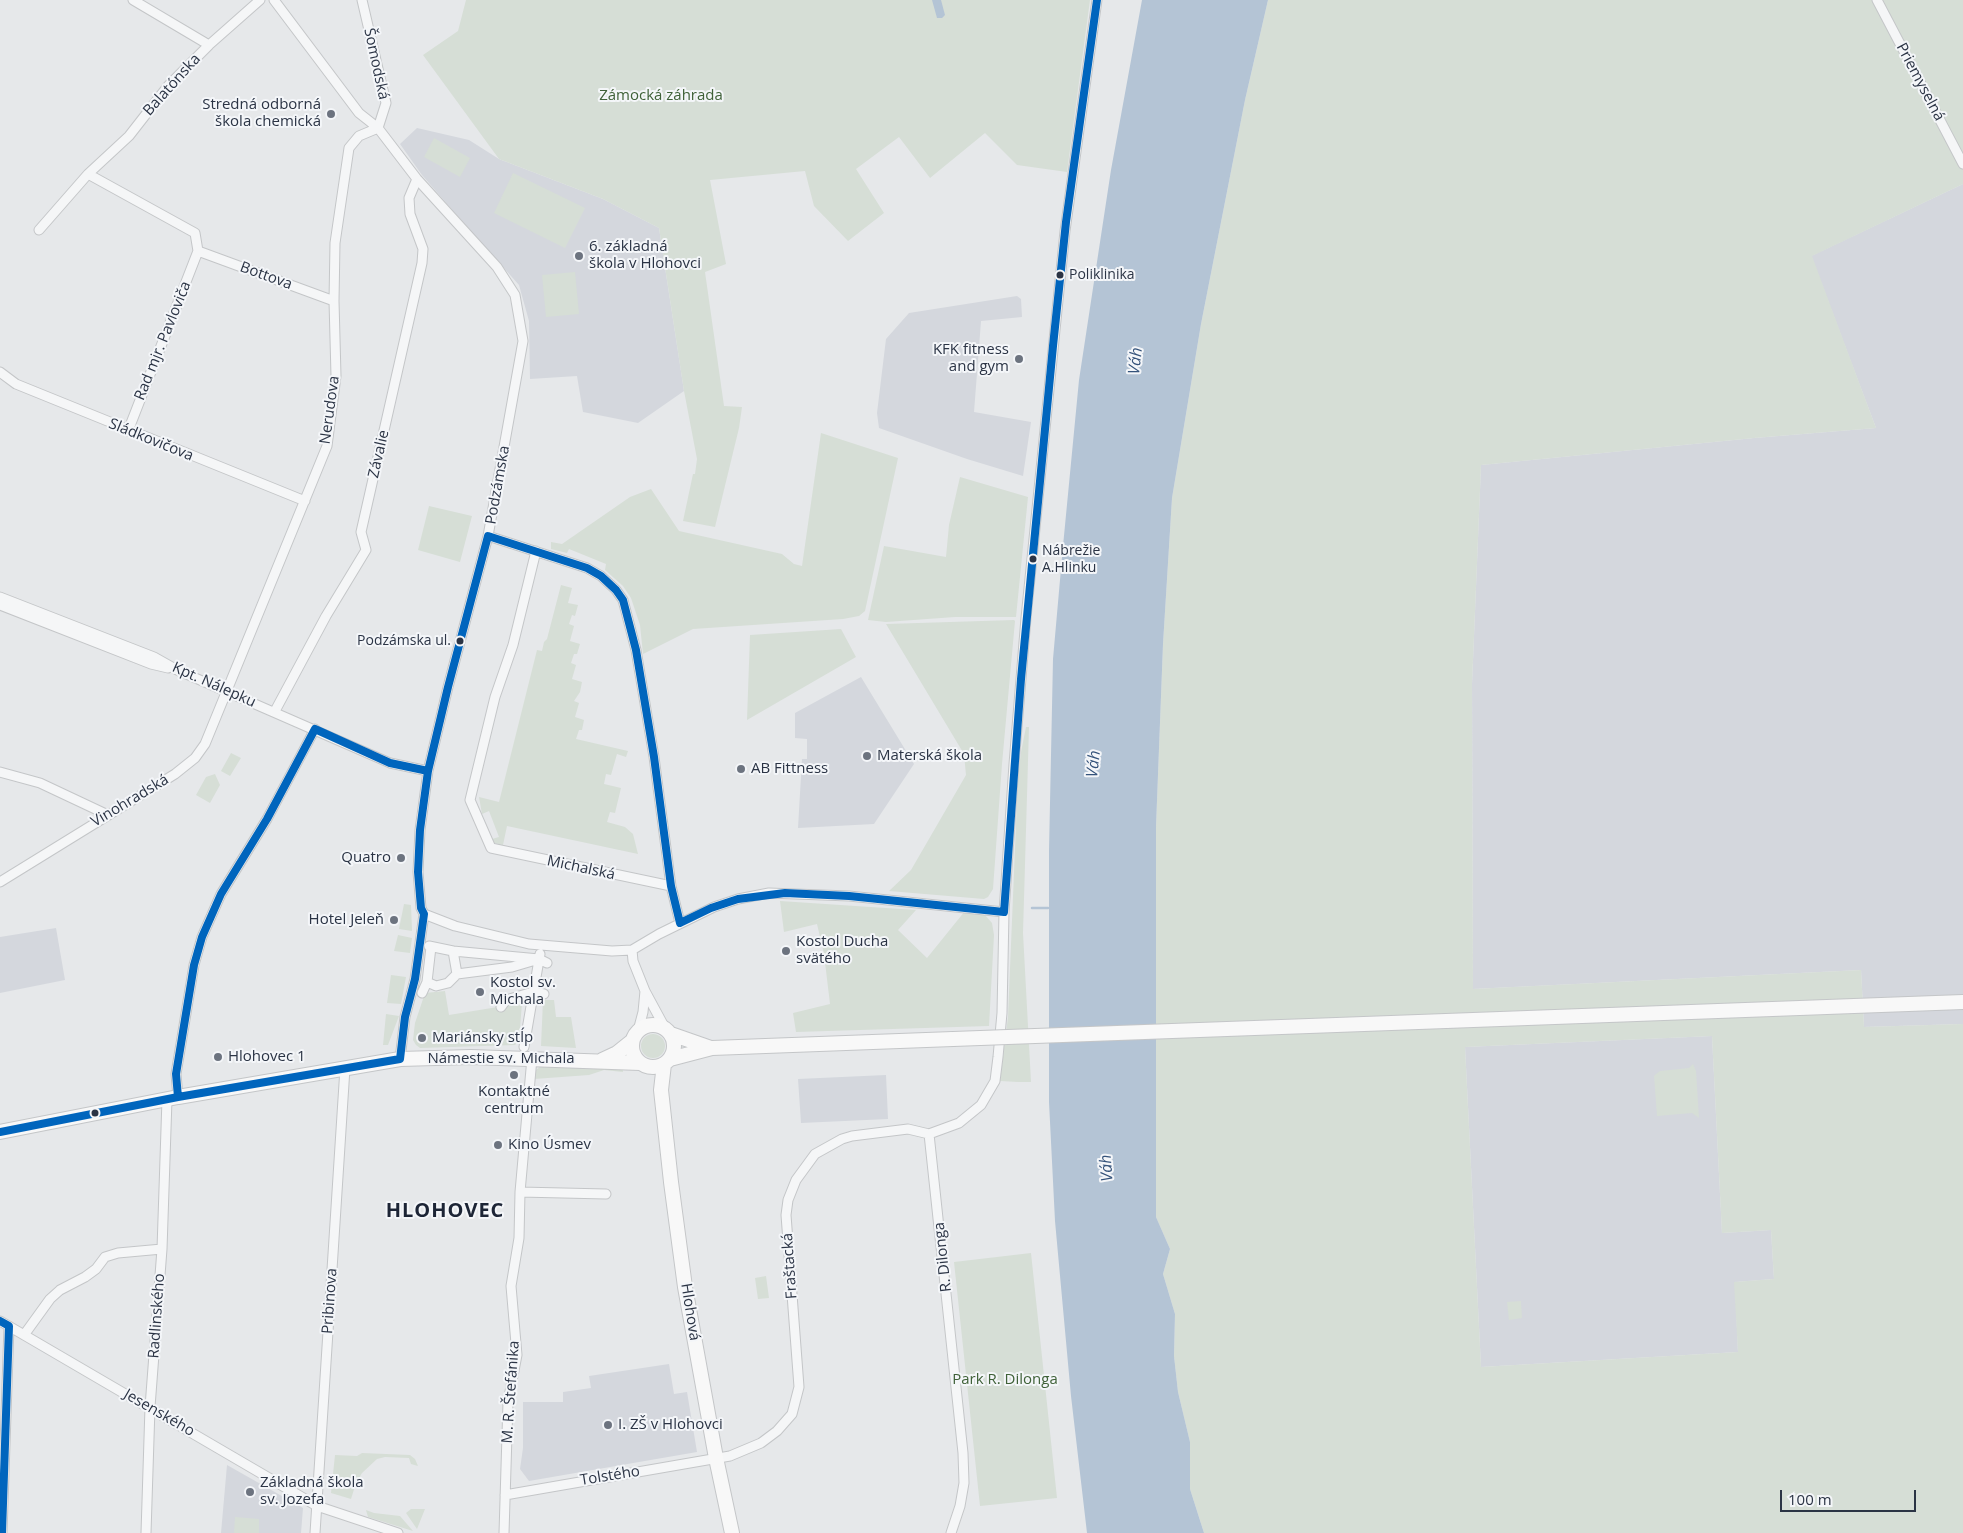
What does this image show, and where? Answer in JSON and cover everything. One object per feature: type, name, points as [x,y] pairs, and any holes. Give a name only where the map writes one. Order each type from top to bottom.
[{"type":"main road","points":[[635,1036],[633,1053],[644,1065],[659,1066],[667,1061],[712,1048],[1963,1002]]},
{"type":"main road","points":[[602,1060],[617,1053],[647,1025],[653,1024],[712,1048]]},
{"type":"main road","points":[[667,1061],[675,1045],[668,1031]]},
{"type":"main road","name":"Námestie sv. Michala","points":[[0,1132],[173,1098],[400,1059],[528,1053],[644,1065]]},
{"type":"main road","name":"Hlohová","points":[[667,1061],[661,1090],[670,1182],[690,1320],[732,1533]]},
{"type":"main road","name":"Hlohová","points":[[644,1065],[661,1090]]},
{"type":"street","points":[[133,0],[209,45]]},
{"type":"street","name":"Balatónska","points":[[38,230],[88,174],[129,136],[168,86],[209,45],[260,0]]},
{"type":"street","points":[[274,0],[359,113],[378,128]]},
{"type":"street","name":"Šomodská","points":[[362,0],[386,103],[378,128]]},
{"type":"street","points":[[929,1134],[959,1123],[981,1104],[994,1081],[998,1058],[1002,1013],[1004,912],[1021,679],[1066,222],[1097,0]]},
{"type":"street","name":"Priemyselná","points":[[1877,0],[1963,164]]},
{"type":"street","name":"Podzámska","points":[[378,128],[416,179],[497,267],[515,295],[523,341],[488,536],[428,771],[420,830],[418,872],[421,908],[424,914]]},
{"type":"street","name":"Nerudova","points":[[226,690],[327,446],[336,376],[334,301],[336,242],[349,148],[359,136],[378,128]]},
{"type":"street","points":[[88,174],[196,233],[198,251]]},
{"type":"street","name":"Závalie","points":[[275,711],[366,550],[361,532],[422,263],[423,249],[410,214],[409,198],[416,179]]},
{"type":"street","name":"Bottova","points":[[198,251],[334,301]]},
{"type":"street","name":"Rad mjr. Pavloviča","points":[[128,430],[198,251]]},
{"type":"street","name":"Sládkovičova","points":[[0,372],[16,384],[305,501]]},
{"type":"street","points":[[488,536],[587,568],[601,576],[616,590],[623,600],[636,650],[651,735],[671,886],[680,923]]},
{"type":"street","name":"Michalská","points":[[536,551],[513,645],[495,698],[470,800],[492,848],[671,886]]},
{"type":"street","name":"Kpt. Nálepku","points":[[0,597],[154,657],[177,670],[275,711],[390,763],[428,771]]},
{"type":"street","points":[[0,605],[150,664],[177,670]]},
{"type":"street","name":"Vinohradská","points":[[0,882],[175,774],[195,758],[205,744],[226,690]]},
{"type":"street","name":"Radlinského","points":[[146,1533],[150,1407],[173,1098],[194,965],[202,937],[221,894],[267,819],[315,730]]},
{"type":"street","points":[[0,772],[40,784],[108,814]]},
{"type":"street","points":[[400,1059],[405,1017],[415,978],[424,914],[456,926],[529,944],[612,951],[632,950],[711,908],[738,899],[785,893],[849,896],[1004,912]]},
{"type":"street","points":[[422,992],[426,982],[430,946],[542,959]]},
{"type":"street","points":[[453,950],[457,974]]},
{"type":"street","points":[[632,950],[633,961],[645,991],[668,1031]]},
{"type":"street","points":[[507,955],[512,967]]},
{"type":"street","points":[[426,982],[436,989],[448,983],[457,974],[512,967],[542,959]]},
{"type":"street","name":"Námestie sv. Michala","points":[[528,1053],[534,992],[542,959]]},
{"type":"street","points":[[635,1036],[643,1012],[645,991]]},
{"type":"street","points":[[501,1007],[506,1000],[534,992],[544,994]]},
{"type":"street","name":"M. R. Štefánika","points":[[504,1533],[508,1402],[517,1355],[512,1286],[519,1238],[528,1053]]},
{"type":"street","name":"Pribinova","points":[[315,1533],[352,1067]]},
{"type":"street","name":"Fraštacká","points":[[716,1458],[734,1454],[761,1443],[786,1422],[794,1407],[799,1387],[786,1215],[792,1190],[802,1171],[815,1154],[852,1136],[908,1129],[929,1134]]},
{"type":"street","name":"R. Dilonga","points":[[929,1134],[963,1453],[964,1482],[960,1506],[951,1533]]},
{"type":"street","points":[[520,1192],[606,1194]]},
{"type":"street","points":[[24,1335],[50,1299],[60,1290],[84,1277],[105,1258],[118,1253],[162,1249]]},
{"type":"street","name":"Jesenského","points":[[0,1321],[317,1506],[398,1533]]},
{"type":"street","points":[[2,1533],[3,1399],[9,1326]]},
{"type":"street","name":"Tolstého","points":[[505,1495],[716,1458]]},
{"type":"shaded area","name":"6. základná škola v Hlohovci","points":[[417,128],[469,140],[499,159],[603,199],[659,228],[684,391],[638,423],[583,412],[577,376],[530,379],[529,321],[519,285],[422,175],[400,144]]},
{"type":"shaded area","points":[[1963,184],[1963,1024],[1864,1027],[1861,970],[1473,989],[1472,684],[1481,465],[1876,428],[1811,256]]},
{"type":"shaded area","points":[[1017,296],[1021,299],[1022,317],[981,321],[974,412],[1031,422],[1023,476],[967,459],[879,428],[877,413],[886,339],[909,313]]},
{"type":"shaded area","points":[[861,677],[914,764],[874,824],[798,828],[802,759],[807,759],[807,739],[795,738],[795,713]]},
{"type":"shaded area","points":[[56,928],[65,980],[0,993],[0,937]]},
{"type":"shaded area","points":[[1712,1036],[1722,1233],[1771,1230],[1774,1279],[1735,1282],[1738,1352],[1481,1367],[1465,1047]]},
{"type":"shaded area","points":[[886,1075],[888,1119],[801,1123],[798,1079]]},
{"type":"shaded area","name":"I. ZŠ v Hlohovci","points":[[669,1364],[674,1394],[687,1392],[697,1452],[529,1481],[520,1469],[523,1448],[523,1402],[563,1402],[563,1392],[591,1388],[589,1376]]},
{"type":"shaded area","name":"Základná škola sv. Jozefa","points":[[227,1465],[303,1508],[301,1533],[221,1533]]},
{"type":"green space","name":"Zámocká záhrada","points":[[466,0],[1090,0],[1067,172],[1017,165],[985,133],[930,178],[899,137],[856,169],[884,213],[848,241],[814,206],[805,171],[710,180],[726,264],[705,272],[724,406],[742,407],[739,428],[715,527],[683,521],[697,459],[684,391],[659,228],[603,199],[499,159],[423,55],[458,31]]},
{"type":"green space","points":[[1268,0],[1963,0],[1963,184],[1812,256],[1876,428],[1481,465],[1472,684],[1473,989],[1861,970],[1864,1027],[1963,1024],[1963,1533],[1204,1533],[1190,1489],[1190,1442],[1178,1392],[1174,1356],[1175,1314],[1163,1274],[1170,1249],[1156,1217],[1156,827],[1163,644],[1172,498],[1201,324],[1245,100]],"holes":[[[1712,1036],[1722,1233],[1771,1230],[1774,1279],[1734,1282],[1738,1352],[1481,1367],[1465,1047]]]},
{"type":"green space","points":[[434,138],[470,158],[460,177],[424,157]]},
{"type":"green space","points":[[513,173],[585,208],[565,248],[494,213]]},
{"type":"green space","points":[[575,272],[579,314],[546,317],[542,275]]},
{"type":"green space","points":[[821,433],[898,458],[865,611],[859,616],[843,619],[693,629],[643,654],[640,625],[631,598],[623,586],[605,570],[606,564],[569,549],[567,553],[551,549],[551,542],[562,544],[630,497],[651,489],[679,531],[782,554],[794,564],[802,566]]},
{"type":"green space","points":[[960,477],[1028,497],[1016,617],[955,617],[886,622],[868,620],[884,546],[946,557],[949,525]]},
{"type":"green space","points":[[429,506],[472,516],[460,562],[418,550]]},
{"type":"green space","points":[[561,585],[572,588],[568,603],[578,605],[575,616],[572,615],[569,624],[574,626],[570,641],[580,644],[577,654],[574,654],[571,663],[576,665],[572,679],[582,682],[580,692],[574,701],[579,703],[575,717],[584,720],[582,730],[579,730],[576,739],[628,751],[626,757],[617,754],[611,775],[606,774],[604,784],[621,788],[615,813],[610,812],[607,822],[625,827],[633,834],[638,854],[507,826],[503,845],[494,843],[492,839],[499,837],[489,811],[482,814],[479,797],[499,802],[537,650],[542,651],[544,642],[547,639]]},
{"type":"green space","points":[[1014,620],[993,889],[988,897],[984,899],[889,891],[911,870],[966,775],[964,754],[886,624]]},
{"type":"green space","points":[[841,629],[856,657],[747,720],[750,635]]},
{"type":"green space","points":[[1026,727],[1029,727],[1023,933],[1031,1082],[1018,1082],[1000,1081],[1008,1017],[1018,776]]},
{"type":"green space","points":[[231,753],[241,758],[230,776],[221,771]]},
{"type":"green space","points":[[215,774],[220,785],[210,803],[196,795],[206,777]]},
{"type":"green space","points":[[780,901],[916,910],[898,930],[927,958],[965,911],[985,915],[992,923],[994,935],[989,1026],[796,1032],[793,1013],[830,1004],[824,954],[817,924],[784,932]]},
{"type":"green space","points":[[404,904],[411,905],[412,931],[399,929]]},
{"type":"green space","points":[[398,935],[412,938],[410,953],[394,951]]},
{"type":"green space","points":[[391,975],[406,977],[401,1004],[387,1003]]},
{"type":"green space","points":[[445,991],[449,1015],[522,1003],[519,1041],[515,1045],[420,1048],[413,1040],[415,1023],[425,993]]},
{"type":"green space","points":[[543,1000],[554,1000],[556,1017],[571,1017],[576,1048],[541,1046]]},
{"type":"green space","points":[[386,1014],[399,1016],[388,1045],[383,1045]]},
{"type":"green space","points":[[653,1034],[662,1037],[665,1046],[662,1055],[653,1058],[644,1055],[641,1046],[644,1037]]},
{"type":"green space","points":[[1693,1064],[1696,1071],[1699,1118],[1692,1113],[1657,1116],[1654,1076],[1660,1071],[1689,1068]]},
{"type":"green space","points":[[541,1066],[622,1066],[623,1072],[604,1070],[589,1075],[534,1079],[536,1070]]},
{"type":"green space","name":"Park R. Dilonga","points":[[1031,1253],[1057,1498],[980,1506],[954,1262]]},
{"type":"green space","points":[[766,1276],[769,1298],[758,1299],[755,1278]]},
{"type":"green space","points":[[1521,1301],[1522,1318],[1509,1320],[1507,1302]]},
{"type":"green space","points":[[362,1453],[410,1455],[415,1459],[418,1466],[411,1464],[409,1458],[385,1457],[377,1459],[362,1473],[356,1483],[351,1499],[331,1493],[335,1455],[357,1456]]},
{"type":"green space","points":[[411,1509],[425,1509],[417,1529],[406,1513]]},
{"type":"green space","points":[[366,1510],[374,1513],[400,1516],[413,1531],[368,1517]]},
{"type":"green space","points":[[235,1517],[259,1519],[259,1533],[234,1533]]},
{"type":"water","points":[[932,0],[941,0],[945,15],[942,18],[937,18]]},
{"type":"water","name":"Váh","points":[[1142,0],[1268,0],[1245,100],[1201,324],[1172,498],[1163,644],[1156,827],[1156,1217],[1170,1249],[1163,1274],[1175,1314],[1174,1356],[1178,1392],[1190,1442],[1190,1489],[1204,1533],[1087,1533],[1071,1396],[1055,1221],[1049,1102],[1049,851],[1053,659],[1079,380],[1111,170]]},
{"type":"waterway","points":[[1032,908],[1048,908]]},
{"type":"transit line","points":[[0,1132],[178,1097],[400,1059],[405,1017],[415,979],[424,914],[421,908],[418,872],[420,830],[428,771],[488,536],[587,568],[601,576],[616,590],[623,600],[636,650],[654,757],[671,886],[680,923],[711,908],[738,899],[785,893],[849,896],[1004,912],[1021,679],[1053,346],[1066,222],[1097,0]]},
{"type":"transit line","points":[[178,1097],[176,1074],[194,965],[202,937],[221,894],[267,819],[315,729],[390,763],[428,771]]},
{"type":"transit line","points":[[0,1321],[9,1326],[2,1533]]},
{"type":"place","name":"Stredná odborná škola chemická","points":[[331,114]]},
{"type":"place","name":"6. základná škola v Hlohovci","points":[[579,256]]},
{"type":"place","name":"Poliklinika","points":[[1060,275]]},
{"type":"place","name":"KFK fitness and gym","points":[[1019,359]]},
{"type":"place","name":"Nábrežie A.Hlinku","points":[[1033,559]]},
{"type":"place","name":"Podzámska ul.","points":[[460,641]]},
{"type":"place","name":"Materská škola","points":[[867,756]]},
{"type":"place","name":"AB Fittness","points":[[741,769]]},
{"type":"place","name":"Quatro","points":[[401,858]]},
{"type":"place","name":"Hotel Jeleň","points":[[394,920]]},
{"type":"place","name":"Kostol Ducha svätého","points":[[786,951]]},
{"type":"place","name":"Kostol sv. Michala","points":[[480,992]]},
{"type":"place","name":"Mariánsky stĺp","points":[[422,1038]]},
{"type":"place","name":"Hlohovec 1","points":[[218,1057]]},
{"type":"place","name":"Kontaktné centrum","points":[[514,1075]]},
{"type":"place","name":"Kino Úsmev","points":[[498,1145]]},
{"type":"place","name":"I. ZŠ v Hlohovci","points":[[608,1425]]},
{"type":"place","name":"Základná škola sv. Jozefa","points":[[250,1492]]},
{"type":"district","name":"HLOHOVEC","points":[[445,1211]]}]
